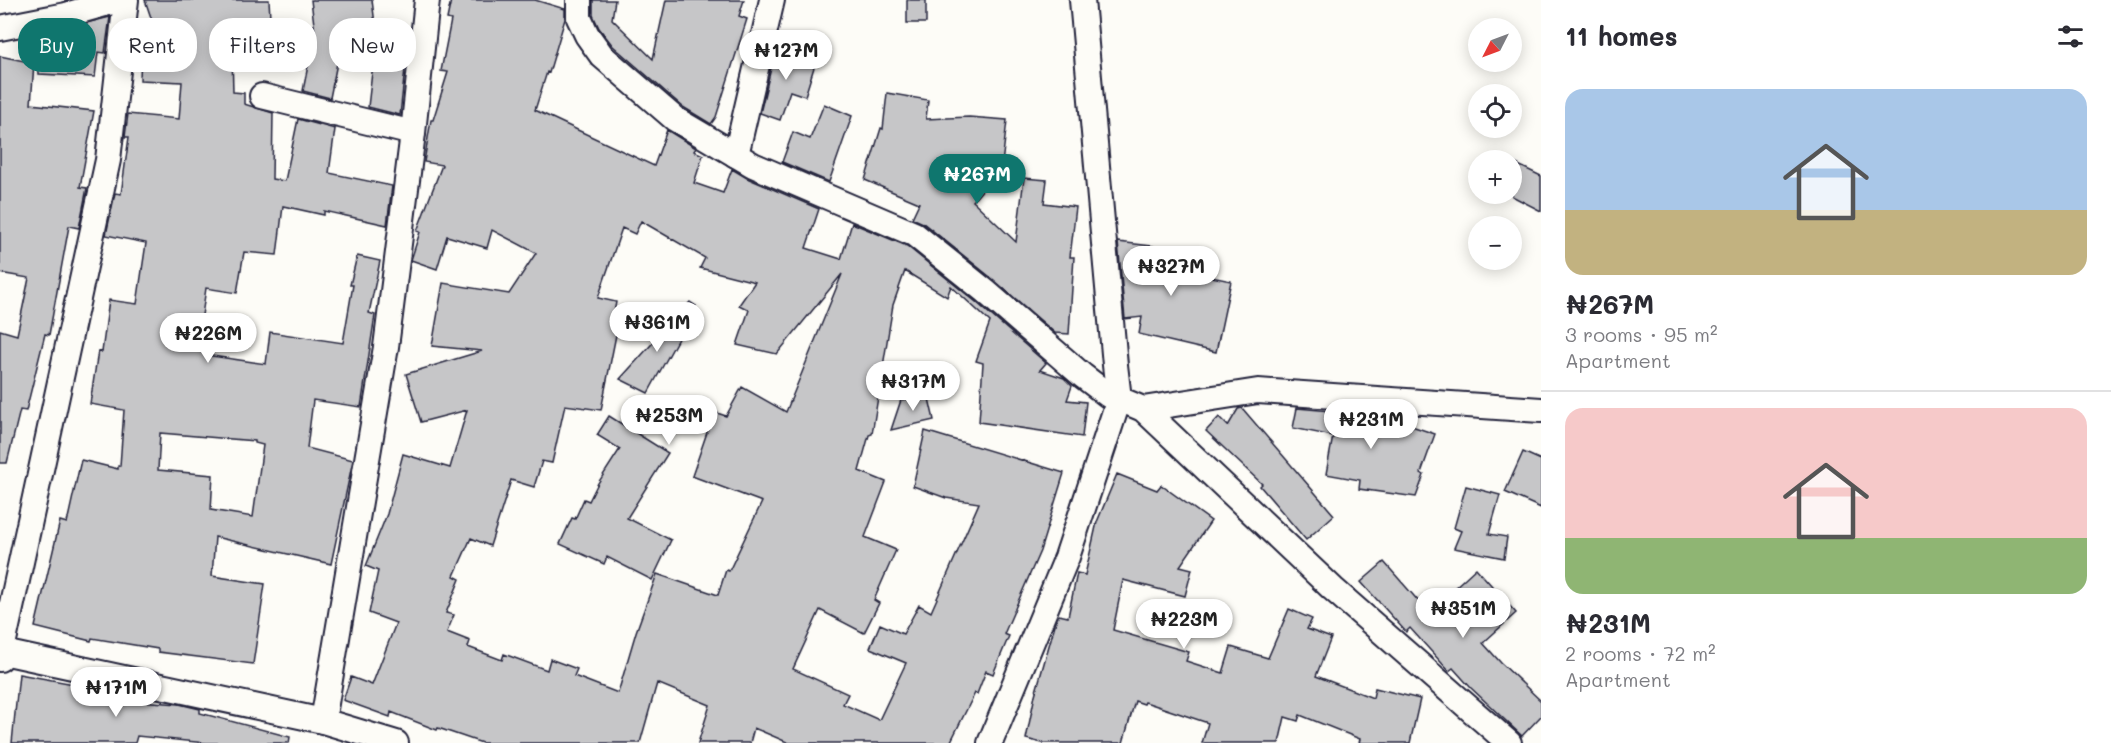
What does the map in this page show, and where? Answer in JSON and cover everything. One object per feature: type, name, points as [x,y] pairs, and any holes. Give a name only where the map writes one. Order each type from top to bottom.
[{"type":"street","points":[[0,28],[66,15],[119,0]]},
{"type":"street","points":[[126,0],[108,160],[1,656],[323,721],[396,743]]},
{"type":"street","points":[[323,721],[386,347],[427,0]]},
{"type":"street","points":[[579,0],[579,18],[587,35],[602,56],[675,119],[753,165],[914,234],[985,291],[1083,376],[1108,395],[1143,409],[1333,589],[1509,743]]},
{"type":"street","points":[[736,155],[772,0]]},
{"type":"street","points":[[990,743],[1067,557],[1119,399],[1082,0]]},
{"type":"street","points":[[262,96],[413,133]]},
{"type":"street","points":[[1143,409],[1258,391],[1541,411]]},
{"type":"building","points":[[145,0],[269,0],[270,18],[209,18],[209,72],[232,72],[233,92],[244,93],[244,104],[273,113],[272,179],[285,181],[298,119],[335,129],[329,173],[392,186],[387,225],[324,211],[324,215],[283,206],[277,255],[244,252],[237,293],[206,288],[199,336],[209,337],[206,355],[266,364],[270,332],[343,343],[353,285],[350,285],[357,256],[380,261],[369,313],[375,315],[361,407],[313,400],[307,448],[353,460],[331,564],[215,537],[212,576],[265,584],[253,664],[158,652],[158,649],[92,638],[91,641],[35,627],[60,521],[67,523],[81,460],[118,469],[120,466],[124,410],[90,404],[98,351],[102,352],[109,300],[137,304],[146,243],[106,235],[115,193],[121,194],[129,137],[125,137],[128,114],[179,119],[182,82],[140,80],[140,72],[197,72],[197,18],[151,18]],"holes":[[[160,433],[255,441],[263,445],[253,517],[211,510],[213,475],[158,470]]]},
{"type":"building","points":[[311,0],[372,0],[374,18],[329,18],[329,72],[335,72],[330,98],[303,91],[307,72],[317,72],[317,18],[313,18]]},
{"type":"building","points":[[451,0],[535,0],[565,9],[565,19],[549,73],[547,72],[535,110],[654,166],[667,130],[696,148],[694,151],[703,155],[694,183],[723,193],[732,169],[747,178],[819,209],[806,248],[841,259],[852,223],[907,246],[1046,363],[1040,370],[1064,378],[1072,386],[1067,400],[1086,402],[1082,437],[979,422],[983,363],[976,361],[990,322],[951,286],[947,297],[905,271],[893,305],[872,434],[869,435],[859,471],[886,482],[865,537],[896,550],[874,600],[879,603],[864,633],[820,610],[793,669],[848,694],[843,704],[879,720],[906,663],[870,648],[880,624],[903,634],[919,605],[931,612],[979,503],[946,498],[913,486],[925,431],[1064,473],[1040,551],[1004,634],[1009,636],[993,674],[986,671],[977,694],[975,693],[950,743],[789,743],[754,728],[750,743],[698,743],[710,705],[657,683],[640,743],[482,743],[438,728],[437,730],[391,712],[390,717],[343,700],[351,677],[372,685],[396,623],[369,613],[378,571],[366,566],[387,514],[403,454],[450,468],[467,410],[421,422],[406,374],[482,351],[432,346],[443,283],[509,294],[536,253],[492,230],[487,248],[447,236],[437,269],[411,260],[420,232],[417,231],[442,165],[424,162],[431,120],[433,120],[448,72],[441,71],[451,20],[447,19]],"holes":[[[641,221],[705,258],[700,268],[755,282],[739,305],[749,310],[737,345],[777,354],[842,274],[786,412],[742,387],[726,416],[714,412],[692,476],[762,502],[729,571],[726,570],[718,595],[657,574],[636,632],[618,693],[574,676],[577,669],[550,659],[547,670],[504,654],[502,660],[468,647],[470,641],[447,632],[454,615],[446,613],[460,579],[454,576],[471,538],[490,546],[511,480],[534,487],[542,461],[552,463],[565,405],[601,410],[618,325],[612,324],[616,302],[598,298],[622,228],[635,234]]]},
{"type":"building","points":[[593,0],[615,0],[612,19],[653,59],[666,0],[744,0],[739,16],[747,19],[716,117],[711,124],[683,107],[613,46],[599,28],[593,15]]},
{"type":"building","points":[[907,0],[926,0],[926,23],[907,23]]},
{"type":"building","points":[[110,17],[108,18],[105,53],[98,52],[96,69],[96,20]]},
{"type":"building","points":[[776,48],[816,61],[805,96],[790,91],[780,120],[760,113]]},
{"type":"building","points":[[0,56],[18,60],[18,72],[33,72],[31,104],[94,111],[80,187],[87,188],[79,228],[69,226],[49,335],[45,334],[26,411],[20,410],[7,463],[0,463],[0,330],[17,335],[29,278],[0,273]]},
{"type":"building","points":[[39,72],[96,72],[95,77],[39,74]]},
{"type":"building","points":[[372,72],[405,72],[400,115],[368,107]]},
{"type":"building","points":[[887,93],[928,100],[926,119],[969,117],[1007,120],[1002,164],[952,159],[984,188],[973,201],[1016,242],[1024,178],[1047,180],[1044,203],[1076,207],[1070,257],[1074,257],[1069,334],[1055,333],[994,280],[923,223],[912,218],[919,203],[865,180],[881,128],[883,129]]},
{"type":"building","points":[[824,104],[852,116],[829,182],[782,162],[793,132],[810,139]]},
{"type":"building","points":[[1522,167],[1541,176],[1541,211],[1522,201]]},
{"type":"building","points":[[1118,242],[1152,246],[1181,254],[1178,270],[1231,281],[1216,352],[1139,334],[1142,317],[1125,319]]},
{"type":"building","points":[[690,302],[696,306],[648,393],[620,379]]},
{"type":"building","points":[[928,394],[934,420],[891,430],[901,400]]},
{"type":"building","points":[[1242,408],[1334,515],[1306,540],[1260,486],[1262,484],[1206,431],[1219,417],[1228,426],[1238,409]]},
{"type":"building","points":[[1297,408],[1353,413],[1353,417],[1403,423],[1435,434],[1421,473],[1424,475],[1416,497],[1359,489],[1360,480],[1326,474],[1333,436],[1293,428]]},
{"type":"building","points":[[609,416],[668,453],[627,518],[671,540],[652,580],[607,557],[604,564],[560,544],[584,499],[589,501],[620,449],[597,435]]},
{"type":"building","points":[[1523,452],[1541,460],[1541,508],[1505,492]]},
{"type":"building","points":[[1117,474],[1157,490],[1161,485],[1211,521],[1180,566],[1192,569],[1185,596],[1123,580],[1113,630],[1189,652],[1186,661],[1223,673],[1231,647],[1268,658],[1289,609],[1312,619],[1307,629],[1331,638],[1316,676],[1373,698],[1375,688],[1420,699],[1410,743],[1359,743],[1360,739],[1300,715],[1298,721],[1285,717],[1279,743],[1202,743],[1208,723],[1145,702],[1144,704],[1135,701],[1123,743],[1042,743],[1026,739],[1035,695],[1056,621],[1059,615],[1068,617],[1077,573],[1085,575],[1097,522]]},
{"type":"building","points":[[1466,486],[1500,495],[1489,534],[1507,537],[1504,558],[1454,548],[1461,531],[1454,528]]},
{"type":"building","points":[[1384,562],[1428,612],[1476,568],[1516,613],[1483,643],[1541,701],[1541,716],[1522,736],[1453,668],[1449,671],[1410,628],[1406,632],[1361,582]]},
{"type":"building","points":[[19,674],[140,696],[139,701],[179,704],[200,709],[200,713],[290,737],[289,743],[206,743],[137,736],[135,743],[12,743]]}]
